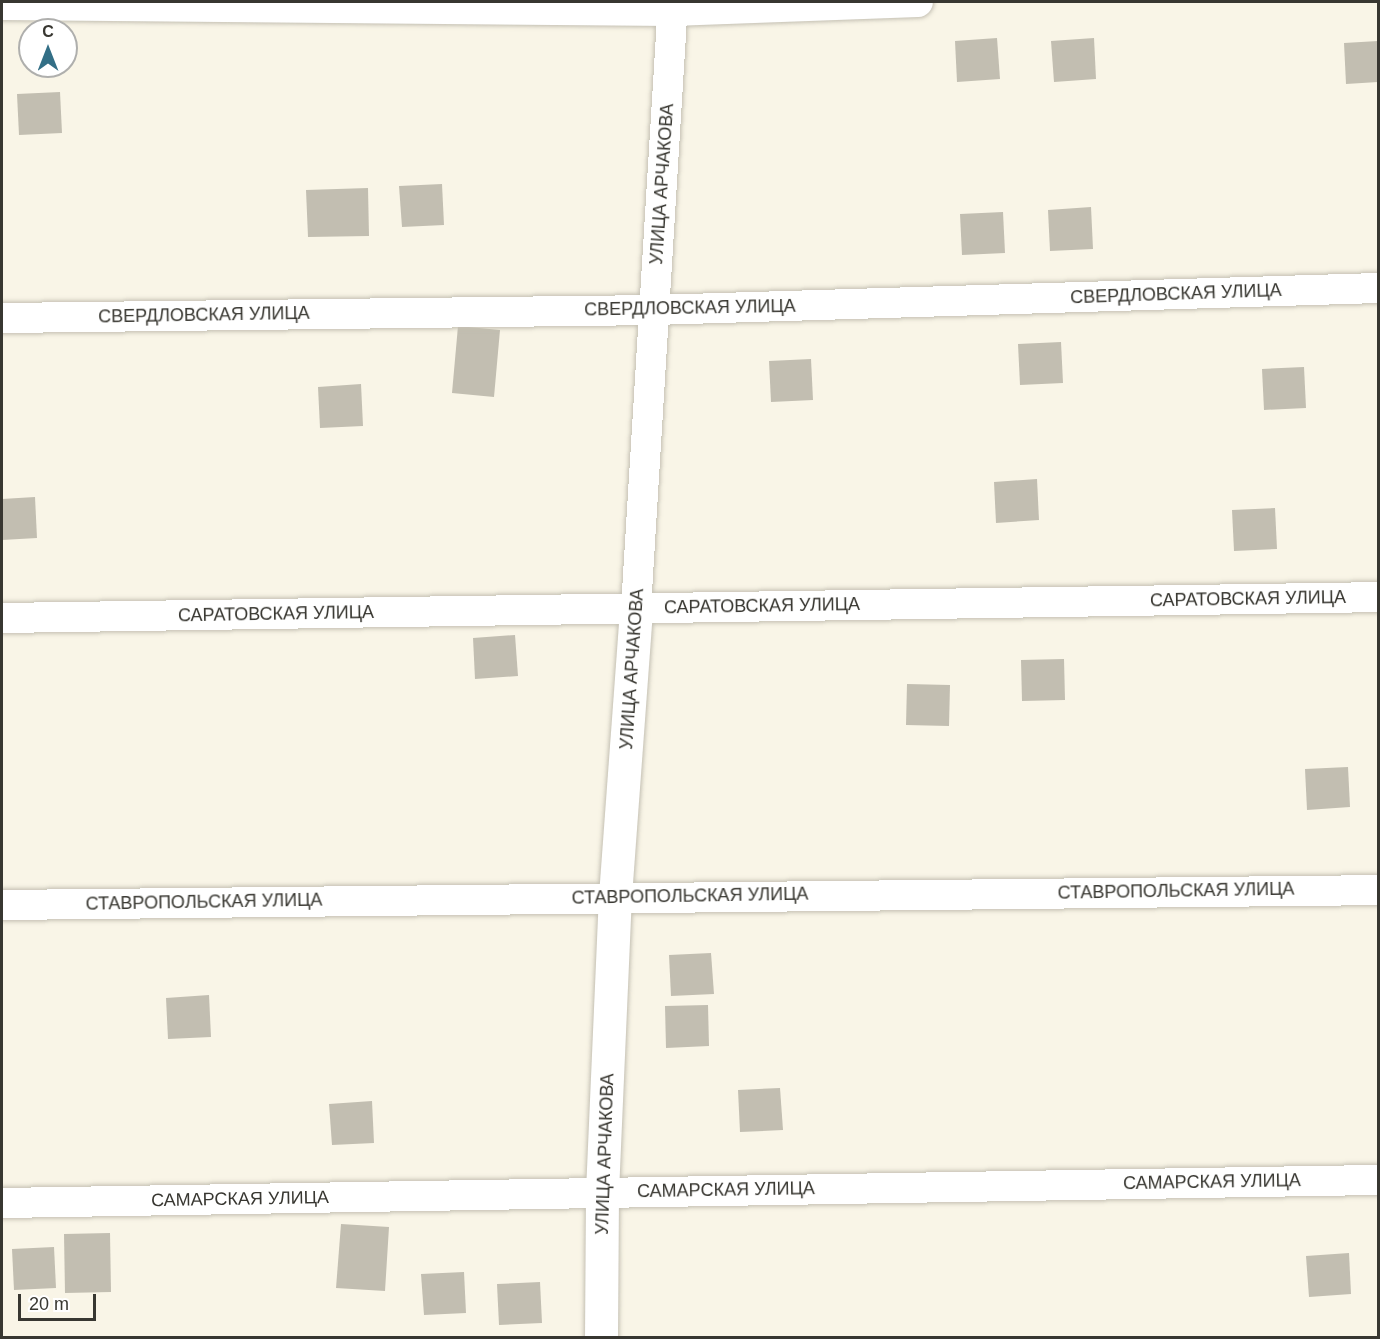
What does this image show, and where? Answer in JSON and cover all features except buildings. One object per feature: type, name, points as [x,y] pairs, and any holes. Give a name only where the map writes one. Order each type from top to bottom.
[{"type":"street","points":[[2,5],[673,6],[918,2]]},
{"type":"street","name":"УЛИЦА АРЧАКОВА","points":[[601,1338],[602,1192],[615,896],[636,608],[673,6]]},
{"type":"street","name":"СВЕРДЛОВСКАЯ УЛИЦА","points":[[2,318],[654,310],[1378,288]]},
{"type":"street","name":"САРАТОВСКАЯ УЛИЦА","points":[[2,618],[1378,597]]},
{"type":"street","name":"СТАВРОПОЛЬСКАЯ УЛИЦА","points":[[2,905],[615,896],[1378,890]]},
{"type":"street","name":"САМАРСКАЯ УЛИЦА","points":[[2,1203],[1378,1179]]}]
